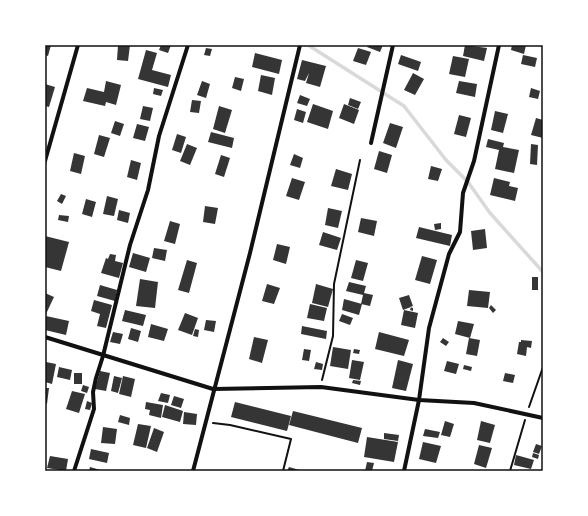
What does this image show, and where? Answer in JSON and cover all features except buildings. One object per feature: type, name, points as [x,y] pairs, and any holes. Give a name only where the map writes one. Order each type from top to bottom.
[{"type":"street","points":[[45,161],[78,45]]},
{"type":"street","points":[[74,471],[94,409],[93,392],[130,245],[148,190],[159,136],[188,45]]},
{"type":"street","points":[[193,471],[213,389],[250,252],[300,45]]},
{"type":"street","points":[[371,143],[393,45]]},
{"type":"street","points":[[404,471],[419,400],[429,328],[449,254],[460,232],[463,193],[474,161],[499,45]]},
{"type":"street","points":[[45,337],[213,389],[321,387],[419,400],[474,403],[543,418]]},
{"type":"path","points":[[321,387],[333,336],[334,284],[360,160]]},
{"type":"path","points":[[206,422],[230,425],[291,439],[283,471]]},
{"type":"waterway","points":[[308,45],[404,106],[446,160],[468,182],[490,213],[543,272]]}]
